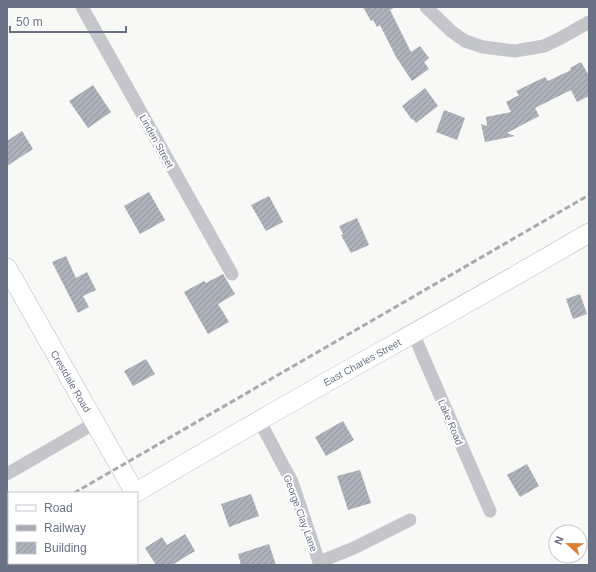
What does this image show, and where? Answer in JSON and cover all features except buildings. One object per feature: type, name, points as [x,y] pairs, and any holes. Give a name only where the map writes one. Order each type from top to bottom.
[{"type":"street","name":"Linden Street","points":[[82,7],[232,274]]},
{"type":"street","points":[[426,7],[451,31],[465,41],[483,48],[515,51],[544,46],[589,22]]},
{"type":"street","name":"East Charles Street","points":[[137,492],[259,420],[520,274],[589,233]]},
{"type":"street","name":"Crestdale Road","points":[[7,268],[134,492]]},
{"type":"street","name":"Lake Road","points":[[413,333],[490,511]]},
{"type":"street","name":"George Clay Lane","points":[[259,420],[292,482],[320,563]]},
{"type":"street","points":[[7,474],[95,424]]},
{"type":"street","points":[[320,563],[410,520]]},
{"type":"railway","points":[[76,492],[589,195]]}]
